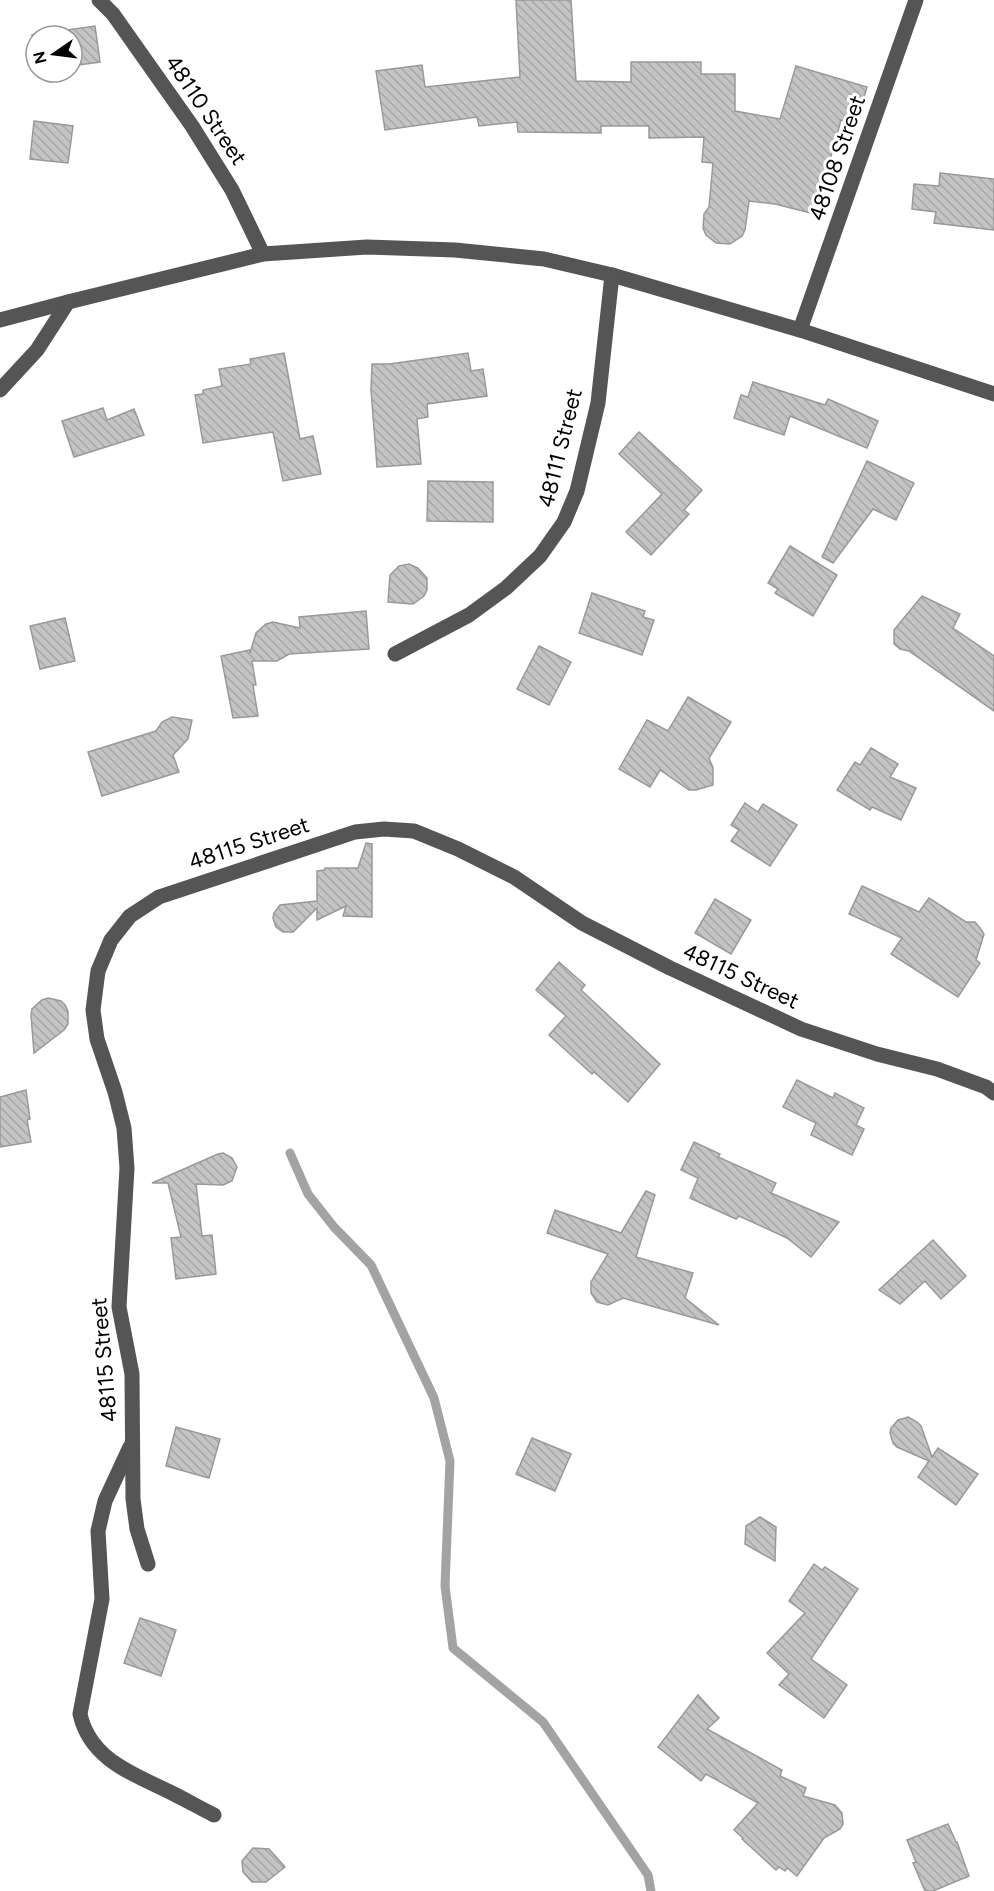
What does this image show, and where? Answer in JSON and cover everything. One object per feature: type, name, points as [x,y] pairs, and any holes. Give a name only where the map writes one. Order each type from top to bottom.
[{"type":"street","name":"48110 Street","points":[[99,0],[113,14],[192,126],[232,190],[264,254]]},
{"type":"street","name":"48108 Street","points":[[800,330],[916,0]]},
{"type":"street","points":[[0,320],[264,254],[367,247],[455,250],[544,259],[612,275],[800,330],[994,394]]},
{"type":"street","name":"48111 Street","points":[[395,654],[469,615],[506,588],[540,556],[564,522],[577,491],[598,404],[612,275]]},
{"type":"street","points":[[0,390],[37,350],[68,302]]},
{"type":"street","name":"48115 Street","points":[[148,1564],[137,1528],[133,1499],[132,1374],[119,1307],[127,1168],[124,1128],[115,1092],[97,1039],[93,1010],[98,971],[111,940],[130,916],[159,897],[354,832],[384,829],[414,831],[458,849],[514,877],[582,923],[801,1029],[991,1088]]},
{"type":"street","points":[[132,1443],[105,1501],[98,1531],[102,1599],[80,1714],[83,1729],[96,1747],[111,1761],[136,1777],[214,1815]]},
{"type":"building","points":[[516,0],[571,0],[576,81],[631,82],[631,62],[701,62],[701,74],[735,74],[735,111],[780,119],[796,66],[867,87],[856,124],[841,120],[815,214],[775,204],[749,201],[742,236],[730,244],[716,243],[706,235],[703,228],[704,214],[709,207],[713,163],[702,162],[704,137],[649,138],[649,126],[601,126],[601,133],[518,132],[517,122],[479,126],[477,117],[385,130],[376,71],[422,65],[425,87],[520,77]]},
{"type":"building","points":[[95,26],[100,62],[84,64],[84,28]]},
{"type":"building","points":[[34,121],[73,126],[68,163],[30,159]]},
{"type":"building","points":[[940,173],[994,179],[994,230],[934,223],[936,212],[912,209],[914,184],[939,186]]},
{"type":"building","points":[[284,353],[300,439],[313,436],[321,474],[283,481],[273,432],[203,443],[195,395],[203,394],[203,390],[222,386],[219,369],[251,364],[250,359]]},
{"type":"building","points":[[468,353],[471,371],[483,369],[487,396],[427,404],[428,417],[417,419],[421,464],[377,467],[371,390],[372,364],[389,364]]},
{"type":"building","points":[[753,382],[825,405],[828,399],[878,421],[867,448],[790,416],[784,435],[734,418],[741,395],[748,397]]},
{"type":"building","points":[[103,408],[107,420],[134,409],[144,435],[74,457],[62,421]]},
{"type":"building","points":[[639,432],[702,490],[684,510],[689,514],[651,555],[626,532],[662,494],[619,454]]},
{"type":"building","points":[[867,461],[914,483],[896,520],[873,509],[833,563],[822,557]]},
{"type":"building","points":[[428,481],[493,482],[493,522],[427,521]]},
{"type":"building","points":[[790,546],[837,575],[813,616],[775,593],[778,589],[768,583]]},
{"type":"building","points":[[409,564],[418,568],[427,578],[427,590],[424,596],[413,604],[388,602],[390,575],[399,566]]},
{"type":"building","points":[[592,593],[645,611],[643,617],[654,620],[642,655],[579,633]]},
{"type":"building","points":[[922,596],[960,614],[953,628],[994,656],[994,711],[909,651],[900,649],[894,644],[894,630]]},
{"type":"building","points":[[366,611],[369,649],[289,654],[277,661],[252,661],[258,716],[233,718],[221,656],[250,650],[250,653],[256,633],[266,624],[273,622],[300,628],[299,617]]},
{"type":"building","points":[[65,618],[75,661],[40,669],[30,626]]},
{"type":"building","points":[[539,646],[571,662],[549,705],[517,689]]},
{"type":"building","points":[[688,697],[731,722],[709,758],[713,768],[713,785],[689,790],[660,770],[650,787],[619,769],[647,720],[668,731]]},
{"type":"building","points":[[172,717],[192,720],[188,739],[173,755],[179,772],[102,796],[88,752],[156,731],[162,722]]},
{"type":"building","points":[[871,748],[898,764],[890,777],[916,788],[901,820],[872,807],[870,810],[837,790],[855,762],[860,765]]},
{"type":"building","points":[[745,803],[758,812],[763,804],[797,825],[770,866],[731,841],[739,830],[731,825]]},
{"type":"building","points":[[366,843],[372,844],[372,917],[343,916],[346,906],[317,920],[317,908],[293,932],[283,932],[276,927],[273,918],[280,905],[317,901],[317,871],[325,870],[325,868],[358,868]]},
{"type":"building","points":[[862,886],[919,912],[929,898],[966,922],[975,922],[984,934],[976,960],[980,963],[958,997],[891,954],[902,938],[849,914]]},
{"type":"building","points":[[715,899],[751,920],[731,954],[695,933]]},
{"type":"building","points":[[559,962],[585,985],[581,990],[660,1064],[628,1102],[594,1072],[592,1074],[549,1035],[566,1016],[536,990]]},
{"type":"building","points":[[48,998],[61,1001],[65,1005],[68,1011],[68,1024],[64,1030],[34,1053],[32,1009]]},
{"type":"building","points":[[797,1080],[833,1098],[835,1093],[864,1108],[856,1125],[864,1129],[852,1155],[811,1135],[816,1123],[783,1107]]},
{"type":"building","points":[[26,1090],[30,1119],[27,1120],[31,1142],[0,1147],[0,1097]]},
{"type":"building","points":[[694,1142],[720,1154],[718,1157],[776,1183],[771,1193],[839,1222],[811,1257],[787,1238],[739,1216],[736,1219],[690,1198],[698,1178],[681,1170]]},
{"type":"building","points":[[223,1153],[232,1158],[237,1167],[232,1181],[223,1185],[196,1184],[202,1236],[212,1235],[216,1274],[176,1279],[171,1238],[181,1237],[168,1183],[152,1183]]},
{"type":"building","points":[[646,1191],[655,1195],[636,1257],[693,1273],[685,1298],[719,1325],[623,1298],[608,1305],[597,1302],[591,1293],[591,1282],[608,1254],[547,1233],[555,1210],[621,1233]]},
{"type":"building","points":[[933,1240],[966,1276],[941,1299],[925,1281],[900,1304],[879,1290]]},
{"type":"building","points":[[908,1417],[921,1426],[932,1457],[938,1448],[978,1474],[956,1505],[918,1477],[929,1461],[893,1443],[891,1428],[898,1420]]},
{"type":"building","points":[[176,1427],[220,1439],[209,1478],[166,1466]]},
{"type":"building","points":[[532,1438],[571,1454],[555,1491],[516,1474]]},
{"type":"building","points":[[760,1517],[776,1527],[775,1561],[745,1544],[746,1526]]},
{"type":"building","points":[[814,1564],[822,1570],[825,1567],[858,1589],[811,1659],[847,1685],[824,1718],[779,1685],[789,1674],[767,1653],[805,1613],[789,1601]]},
{"type":"building","points":[[140,1618],[176,1630],[161,1676],[124,1663]]},
{"type":"building","points":[[698,1695],[719,1718],[707,1729],[782,1770],[780,1776],[806,1788],[803,1796],[835,1805],[842,1813],[843,1824],[840,1829],[824,1838],[797,1876],[787,1868],[785,1871],[779,1867],[776,1870],[734,1830],[758,1803],[706,1774],[701,1781],[658,1747]]},
{"type":"building","points":[[948,1824],[969,1876],[933,1891],[925,1891],[913,1863],[916,1862],[907,1840]]},
{"type":"building","points":[[253,1848],[269,1849],[285,1867],[266,1882],[252,1882],[243,1872],[242,1861]]},
{"type":"waterway","points":[[290,1153],[308,1194],[334,1227],[371,1265],[434,1398],[450,1461],[445,1586],[453,1648],[543,1722],[648,1875],[651,1891]]}]
